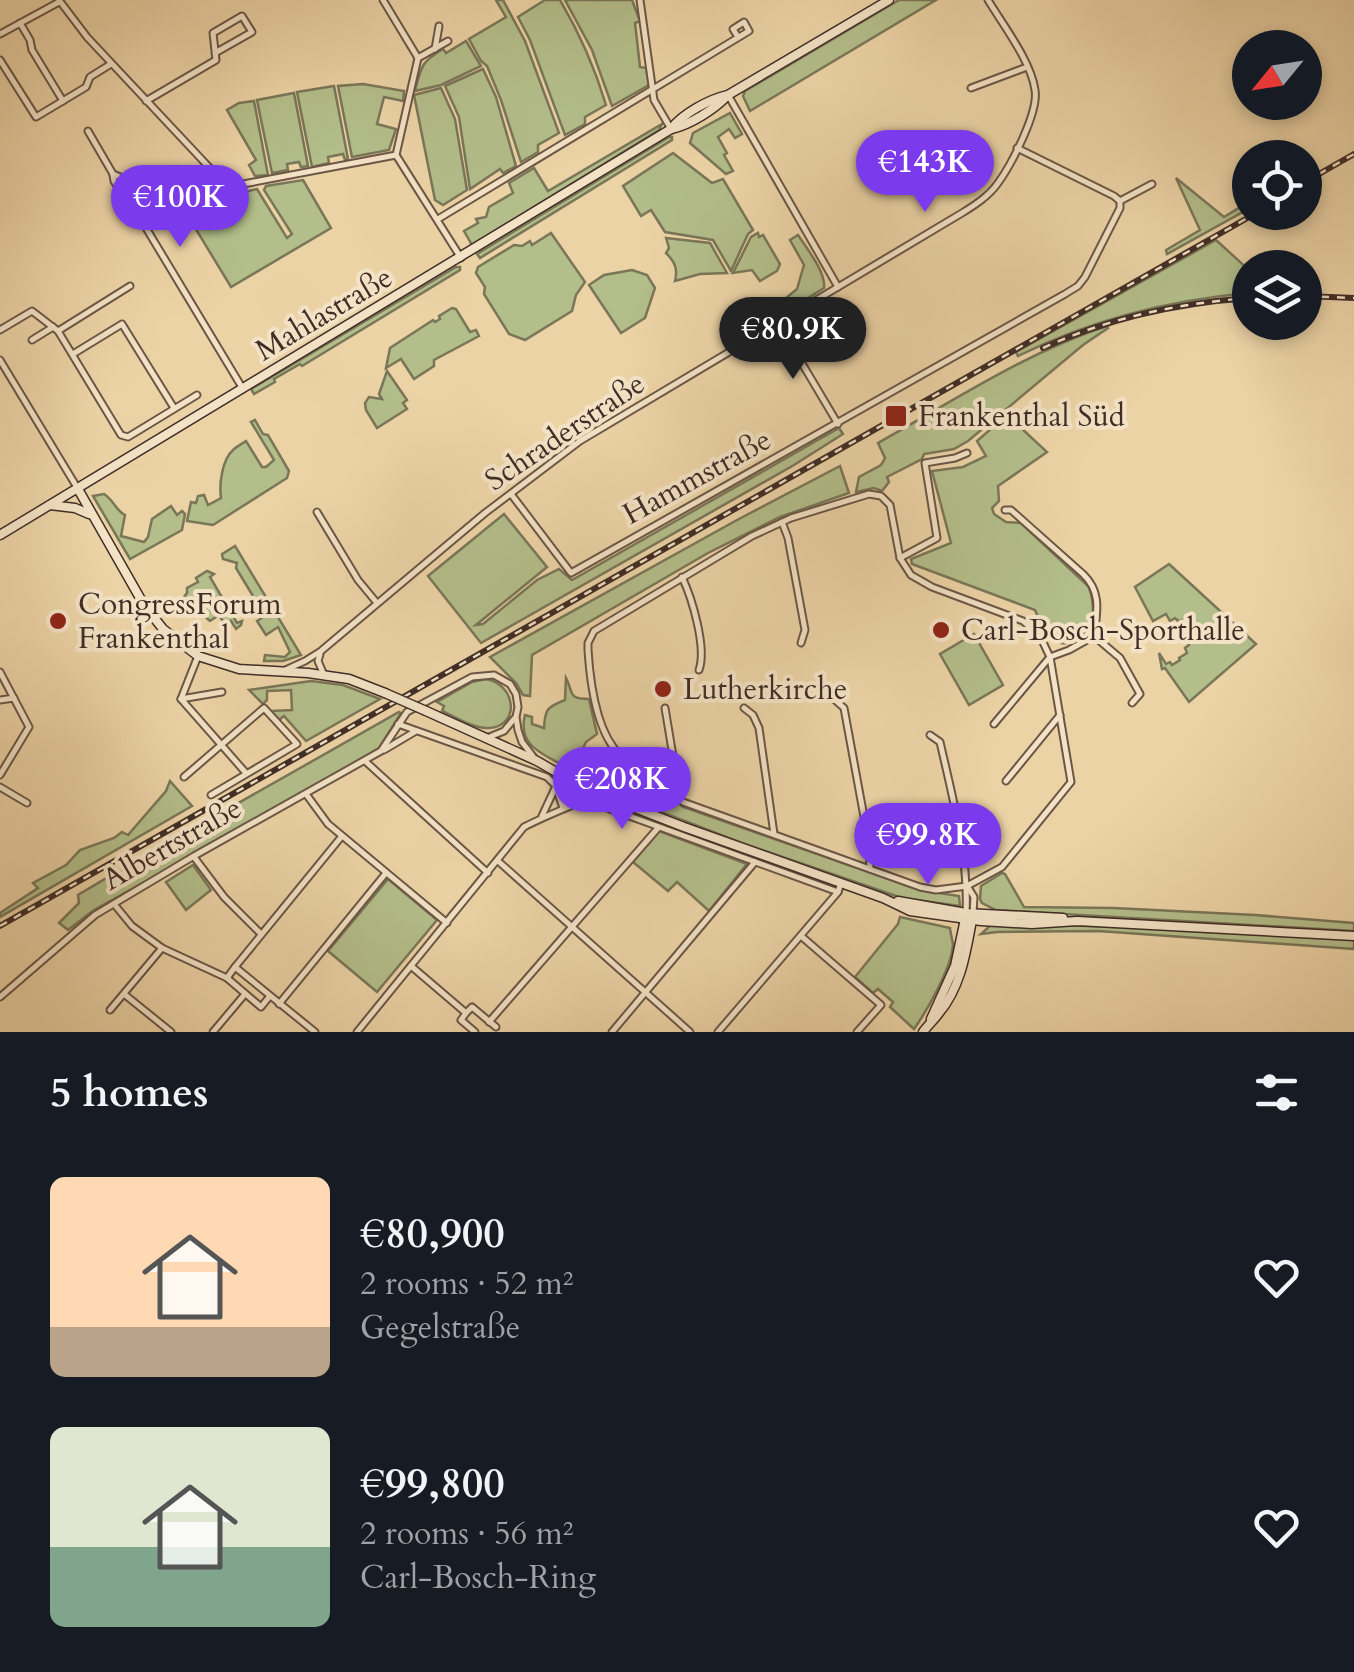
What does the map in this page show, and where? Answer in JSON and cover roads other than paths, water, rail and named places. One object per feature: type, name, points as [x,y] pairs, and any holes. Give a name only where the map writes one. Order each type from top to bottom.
[{"type":"main road","name":"Mahlastraße","points":[[1,533],[889,0]]},
{"type":"main road","points":[[78,490],[152,617],[198,656],[238,670],[349,679],[537,761],[580,786],[840,887],[884,898],[910,911],[1032,924],[1077,920],[1354,936]]},
{"type":"main road","points":[[50,505],[75,508],[91,515]]},
{"type":"main road","points":[[923,1032],[941,1012],[956,984],[964,962],[969,916]]},
{"type":"street","points":[[0,34],[60,0],[87,38],[210,170],[228,184],[238,186],[396,155]]},
{"type":"street","points":[[383,0],[418,58],[396,155],[461,258]]},
{"type":"street","points":[[640,0],[654,100],[671,129]]},
{"type":"street","name":"Schraderstraße","points":[[280,672],[321,651],[510,494],[580,442],[971,208],[998,183],[1036,102],[1028,67],[988,0]]},
{"type":"street","points":[[146,101],[216,60],[215,54],[213,33],[242,16],[252,32],[215,54]]},
{"type":"street","points":[[20,23],[63,101]]},
{"type":"street","points":[[435,49],[439,26]]},
{"type":"street","points":[[438,220],[738,37]]},
{"type":"street","points":[[418,58],[448,41]]},
{"type":"street","points":[[0,60],[36,117],[86,87],[90,78],[111,64]]},
{"type":"street","points":[[971,88],[1028,67]]},
{"type":"street","points":[[728,95],[838,288]]},
{"type":"street","points":[[88,131],[113,174],[120,177],[140,218],[243,389]]},
{"type":"street","points":[[1017,148],[1120,201],[1152,184]]},
{"type":"street","name":"Hammstraße","points":[[510,494],[571,573],[1078,286],[1120,208],[1120,201]]},
{"type":"street","points":[[32,340],[130,286]]},
{"type":"street","points":[[0,330],[32,310],[55,329],[121,435],[128,436],[197,395]]},
{"type":"street","points":[[778,323],[838,424]]},
{"type":"street","points":[[72,354],[122,324],[174,408]]},
{"type":"street","points":[[0,360],[78,490]]},
{"type":"street","points":[[900,558],[937,538],[925,464],[967,453]]},
{"type":"street","points":[[877,494],[891,508],[900,558],[906,569],[919,580],[1022,621],[1040,636],[1050,657],[1071,782],[1002,867],[967,886],[927,889],[683,802],[663,782],[643,772],[612,746],[601,725],[588,658],[588,643],[594,631],[782,522],[856,497],[877,494]]},
{"type":"street","points":[[1005,510],[1011,510],[1090,581],[1098,601],[1094,636]]},
{"type":"street","points":[[317,512],[358,580],[377,603]]},
{"type":"street","points":[[782,522],[802,616],[801,643]]},
{"type":"street","points":[[682,577],[696,619],[702,661],[699,670]]},
{"type":"street","points":[[994,724],[1050,657],[1094,636]]},
{"type":"street","points":[[1094,636],[1120,658],[1140,694],[1132,704]]},
{"type":"street","points":[[321,651],[318,661],[324,675]]},
{"type":"street","points":[[181,698],[198,656]]},
{"type":"street","points":[[0,672],[29,727],[0,776]]},
{"type":"street","name":"Albertstraße","points":[[381,752],[407,712],[472,678],[494,675],[510,684],[516,694],[522,742],[537,761]]},
{"type":"street","points":[[181,698],[222,692]]},
{"type":"street","points":[[0,700],[14,698]]},
{"type":"street","points":[[181,698],[246,773]]},
{"type":"street","points":[[835,700],[844,708],[870,869]]},
{"type":"street","points":[[184,777],[262,707],[297,744],[211,795]]},
{"type":"street","points":[[665,708],[678,786],[673,792]]},
{"type":"street","points":[[744,708],[759,728],[774,834]]},
{"type":"street","points":[[1006,781],[1060,715]]},
{"type":"street","points":[[486,738],[504,731],[516,716]]},
{"type":"street","points":[[398,724],[548,778],[556,786],[563,808]]},
{"type":"street","name":"Albertstraße","points":[[0,997],[95,915],[416,731]]},
{"type":"street","points":[[930,736],[940,742],[969,916]]},
{"type":"street","points":[[365,761],[488,873]]},
{"type":"street","points":[[628,805],[643,772]]},
{"type":"street","points":[[562,774],[569,795],[563,808]]},
{"type":"street","points":[[540,819],[556,786]]},
{"type":"street","points":[[0,787],[27,803]]},
{"type":"street","points":[[306,794],[342,836],[447,922]]},
{"type":"street","points":[[357,1032],[524,827],[601,794]]},
{"type":"street","points":[[586,800],[840,887],[718,1032]]},
{"type":"street","points":[[475,1032],[461,1020],[472,1007],[494,1028],[571,928],[659,827]]},
{"type":"street","points":[[227,978],[342,836]]},
{"type":"street","points":[[194,856],[224,897],[261,934]]},
{"type":"street","points":[[498,861],[690,1032]]},
{"type":"street","points":[[612,1032],[755,861]]},
{"type":"street","points":[[279,1004],[386,872]]},
{"type":"street","points":[[114,904],[132,926],[162,948],[227,978],[261,1007],[270,996]]},
{"type":"street","points":[[801,936],[881,1005],[856,1032]]},
{"type":"street","points":[[110,1010],[162,948]]},
{"type":"street","points":[[411,966],[466,1014]]},
{"type":"street","points":[[235,968],[315,1032]]},
{"type":"street","points":[[124,994],[171,1032]]},
{"type":"street","points":[[213,1032],[246,994]]},
{"type":"railway","points":[[1322,172],[1354,154]]},
{"type":"railway","points":[[0,926],[1232,227]]},
{"type":"railway","points":[[1322,297],[1354,298]]},
{"type":"railway","points":[[1043,348],[1093,328],[1144,314],[1232,300]]},
{"type":"place","name":"Frankenthal Süd","points":[[896,416]]},
{"type":"place","name":"CongressForum Frankenthal","points":[[58,621]]},
{"type":"place","name":"Carl-Bosch-Sporthalle","points":[[941,630]]},
{"type":"place","name":"Lutherkirche","points":[[663,689]]}]
